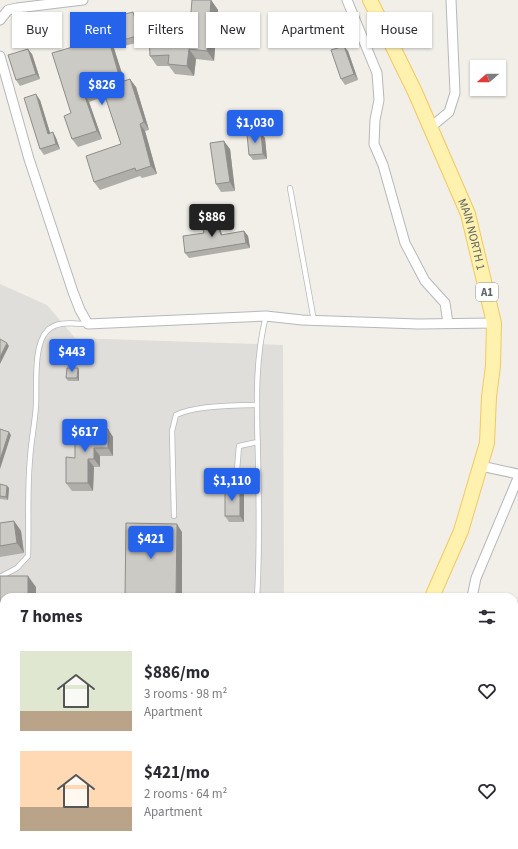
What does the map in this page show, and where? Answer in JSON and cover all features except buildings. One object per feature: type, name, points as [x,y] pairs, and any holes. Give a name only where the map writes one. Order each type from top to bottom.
[{"type":"main road","name":"MAIN NORTH 1","points":[[370,0],[393,44],[431,127],[468,214],[494,323],[493,366],[487,443],[461,531],[434,593]]},
{"type":"street","points":[[0,20],[8,10],[16,8],[83,0]]},
{"type":"street","points":[[347,0],[376,73],[379,100],[375,120],[374,144],[387,179],[405,243],[425,281],[445,303],[448,324]]},
{"type":"street","points":[[431,127],[449,112],[455,93],[451,0]]},
{"type":"street","points":[[0,56],[29,159],[73,292],[80,310],[88,324],[266,316],[314,321],[448,324],[494,323]]},
{"type":"street","points":[[481,466],[518,474]]},
{"type":"street","points":[[473,593],[476,578],[518,478]]},
{"type":"lane","points":[[290,188],[314,321]]},
{"type":"lane","points":[[257,593],[260,543],[257,405],[260,340],[266,316]]},
{"type":"lane","points":[[0,578],[17,568],[28,556],[30,460],[37,394],[36,366],[40,346],[46,332],[52,327],[60,324],[88,324]]},
{"type":"lane","points":[[174,516],[172,431],[176,416],[182,412],[257,405]]},
{"type":"lane","points":[[236,482],[239,446],[258,442]]},
{"type":"shaded area","points":[[0,284],[47,305],[75,338],[283,345],[284,593],[0,593]]}]
